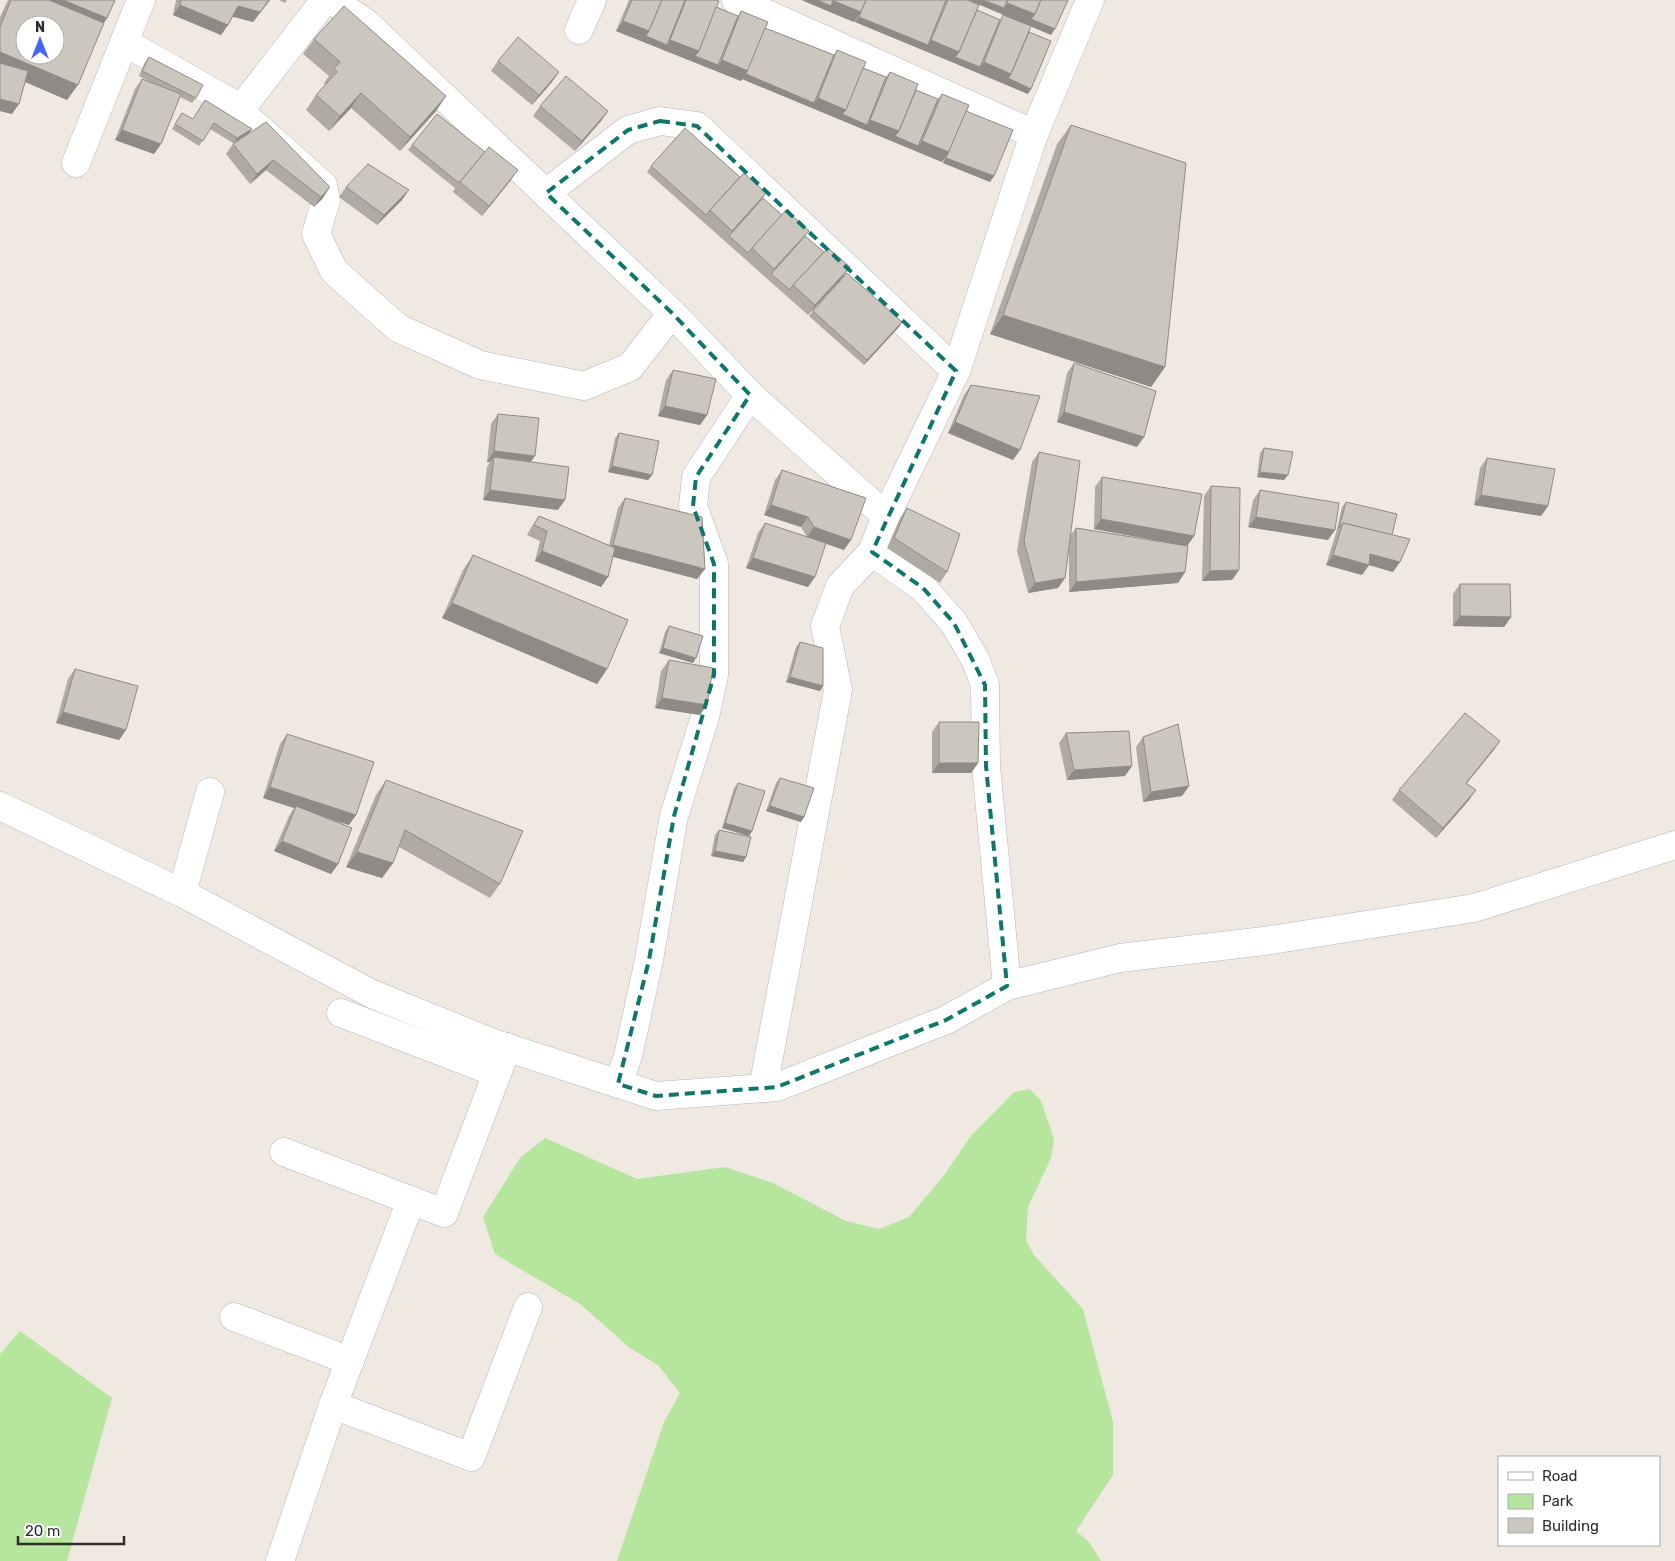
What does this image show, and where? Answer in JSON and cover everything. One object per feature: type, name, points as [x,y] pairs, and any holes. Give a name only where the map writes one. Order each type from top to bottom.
[{"type":"street","points":[[76,163],[141,0]]},
{"type":"street","points":[[240,110],[325,0]]},
{"type":"street","points":[[332,0],[366,23],[672,313],[750,395],[886,516]]},
{"type":"street","points":[[579,30],[592,0]]},
{"type":"street","points":[[736,0],[1034,134]]},
{"type":"street","points":[[763,1088],[838,690],[825,626],[840,586],[872,552],[886,516],[956,371],[1034,134],[1090,0]]},
{"type":"street","points":[[124,42],[228,101],[323,184],[326,200],[316,234],[334,271],[398,328],[480,365],[584,386],[630,367],[672,313]]},
{"type":"street","points":[[546,193],[628,130],[660,121],[698,126],[956,371]]},
{"type":"street","points":[[618,1084],[628,1056],[649,960],[674,816],[705,717],[714,675],[714,564],[693,506],[696,477],[750,395]]},
{"type":"street","points":[[872,552],[923,588],[954,623],[976,660],[985,685],[986,766],[1007,986]]},
{"type":"street","points":[[182,893],[210,792]]},
{"type":"street","points":[[0,806],[182,893],[372,994],[507,1047],[656,1096],[776,1087],[946,1020],[1007,986],[1120,958],[1264,941],[1474,908],[1675,845]]},
{"type":"street","points":[[340,1013],[498,1073]]},
{"type":"street","points":[[284,1152],[444,1213],[507,1047]]},
{"type":"street","points":[[280,1561],[334,1405],[411,1200]]},
{"type":"street","points":[[334,1405],[471,1456],[528,1307]]},
{"type":"street","points":[[234,1317],[350,1361]]},
{"type":"highlighted area","points":[[660,121],[697,126],[956,371],[872,552],[923,588],[954,623],[985,685],[986,766],[1007,986],[946,1020],[777,1087],[656,1096],[618,1084],[649,960],[674,816],[714,675],[714,564],[693,506],[696,477],[750,395],[672,313],[546,193],[628,130]]},
{"type":"green space","points":[[1030,1089],[1041,1101],[1054,1139],[1051,1158],[1028,1207],[1026,1240],[1034,1255],[1083,1309],[1113,1422],[1113,1475],[1076,1531],[1089,1542],[1101,1561],[617,1561],[664,1422],[680,1393],[658,1365],[630,1348],[580,1304],[495,1254],[483,1217],[520,1158],[545,1138],[637,1179],[725,1167],[775,1184],[846,1221],[879,1229],[909,1217],[942,1178],[971,1136],[1014,1092]]},
{"type":"green space","points":[[20,1331],[112,1398],[67,1561],[0,1561],[0,1354]]},
{"type":"building","points":[[11,0],[49,0],[104,23],[78,85],[31,65],[65,65],[65,15],[15,15],[15,58],[0,52],[0,27]]},
{"type":"building","points":[[63,0],[115,0],[107,18]]},
{"type":"building","points":[[181,0],[269,0],[260,12],[238,6],[228,25],[180,5]]},
{"type":"building","points":[[632,0],[662,0],[649,31],[623,21]]},
{"type":"building","points":[[662,0],[685,0],[667,45],[646,36]]},
{"type":"building","points":[[686,0],[719,1],[699,51],[670,40]]},
{"type":"building","points":[[817,0],[833,0],[831,6]]},
{"type":"building","points":[[835,0],[866,0],[861,12]]},
{"type":"building","points":[[866,0],[946,0],[928,45],[859,17]]},
{"type":"building","points":[[948,0],[967,0],[979,5],[959,52],[931,40]]},
{"type":"building","points":[[983,0],[1007,0],[1004,8]]},
{"type":"building","points":[[1008,0],[1041,0],[1035,14],[1007,3]]},
{"type":"building","points":[[1041,0],[1068,0],[1055,29],[1031,19]]},
{"type":"building","points":[[344,6],[446,96],[410,137],[361,93],[340,116],[316,95],[337,72],[334,68],[340,62],[314,39]]},
{"type":"building","points":[[716,7],[738,16],[718,65],[695,56],[699,51]]},
{"type":"building","points":[[977,10],[1000,20],[980,67],[955,57],[959,52]]},
{"type":"building","points":[[741,11],[768,22],[748,71],[722,60]]},
{"type":"building","points":[[1003,15],[1031,26],[1011,74],[984,62]]},
{"type":"building","points":[[765,28],[834,55],[814,103],[746,74]]},
{"type":"building","points":[[1029,32],[1051,41],[1031,89],[1008,78]]},
{"type":"building","points":[[518,37],[559,72],[539,95],[498,61]]},
{"type":"building","points":[[837,50],[866,62],[846,110],[818,98]]},
{"type":"building","points":[[149,57],[203,85],[196,98],[142,71]]},
{"type":"building","points":[[0,63],[28,71],[19,104],[0,99]]},
{"type":"building","points":[[863,68],[886,77],[867,125],[842,114],[846,110]]},
{"type":"building","points":[[890,72],[918,84],[899,131],[870,120]]},
{"type":"building","points":[[566,76],[608,111],[582,141],[540,106]]},
{"type":"building","points":[[142,79],[181,94],[161,144],[122,130]]},
{"type":"building","points":[[916,90],[938,99],[918,146],[895,136],[899,131]]},
{"type":"building","points":[[942,94],[969,105],[949,152],[922,141]]},
{"type":"building","points":[[205,100],[252,129],[237,138],[214,123],[203,141],[175,124],[182,113],[193,119]]},
{"type":"building","points":[[966,111],[1013,130],[994,176],[946,158]]},
{"type":"building","points":[[437,114],[485,152],[459,183],[412,145]]},
{"type":"building","points":[[266,122],[330,187],[321,197],[273,160],[257,174],[233,144]]},
{"type":"building","points":[[1071,125],[1186,163],[1165,367],[1003,315]]},
{"type":"building","points":[[685,128],[740,177],[706,215],[651,166]]},
{"type":"building","points":[[489,147],[518,170],[489,206],[460,182]]},
{"type":"building","points":[[368,164],[409,190],[384,215],[346,187]]},
{"type":"building","points":[[744,173],[766,193],[732,231],[710,210]]},
{"type":"building","points":[[763,198],[782,215],[748,253],[729,236]]},
{"type":"building","points":[[786,210],[809,231],[774,269],[752,248]]},
{"type":"building","points":[[805,236],[824,252],[790,290],[771,274]]},
{"type":"building","points":[[828,248],[850,267],[815,305],[793,285]]},
{"type":"building","points":[[847,273],[902,322],[867,360],[813,311]]},
{"type":"building","points":[[1074,363],[1156,391],[1144,437],[1064,412]]},
{"type":"building","points":[[673,370],[716,379],[707,415],[665,406]]},
{"type":"building","points":[[971,385],[1040,396],[1020,450],[955,422]]},
{"type":"building","points":[[498,414],[539,418],[535,456],[494,451]]},
{"type":"building","points":[[619,433],[659,441],[652,475],[612,466]]},
{"type":"building","points":[[1264,448],[1293,452],[1288,475],[1260,472]]},
{"type":"building","points":[[1039,452],[1080,461],[1065,578],[1035,583],[1024,541]]},
{"type":"building","points":[[494,457],[569,467],[565,500],[490,490]]},
{"type":"building","points":[[1487,458],[1555,469],[1548,506],[1481,495]]},
{"type":"building","points":[[782,470],[866,498],[851,540],[814,527],[808,517],[771,505]]},
{"type":"building","points":[[1102,477],[1202,494],[1194,536],[1101,519]]},
{"type":"building","points":[[1211,486],[1240,488],[1239,570],[1210,571]]},
{"type":"building","points":[[1260,490],[1339,503],[1335,530],[1256,517]]},
{"type":"building","points":[[625,498],[702,517],[705,569],[613,545]]},
{"type":"building","points":[[1346,502],[1397,514],[1392,535],[1343,523],[1339,528]]},
{"type":"building","points":[[907,508],[960,534],[947,572],[894,538]]},
{"type":"building","points":[[539,516],[615,548],[608,577],[542,551],[547,531],[534,525]]},
{"type":"building","points":[[765,523],[826,543],[815,577],[753,558]]},
{"type":"building","points":[[1343,523],[1410,539],[1400,562],[1370,554],[1369,565],[1333,555]]},
{"type":"building","points":[[1076,528],[1188,546],[1185,572],[1076,582]]},
{"type":"building","points":[[473,555],[628,620],[607,669],[452,603]]},
{"type":"building","points":[[1460,584],[1510,584],[1511,617],[1460,616]]},
{"type":"building","points":[[669,626],[703,636],[696,658],[663,648]]},
{"type":"building","points":[[800,642],[823,648],[823,686],[790,677]]},
{"type":"building","points":[[669,660],[713,668],[707,705],[662,698]]},
{"type":"building","points":[[75,669],[138,686],[126,730],[63,712]]},
{"type":"building","points":[[1465,713],[1500,741],[1466,783],[1476,790],[1443,828],[1399,790]]},
{"type":"building","points":[[939,722],[979,722],[978,763],[939,763]]},
{"type":"building","points":[[1178,724],[1189,786],[1151,792],[1143,737]]},
{"type":"building","points":[[1129,731],[1132,766],[1074,770],[1066,733]]},
{"type":"building","points":[[287,734],[374,762],[356,815],[270,787]]},
{"type":"building","points":[[780,778],[814,788],[804,817],[770,806]]},
{"type":"building","points":[[386,780],[523,831],[500,884],[405,830],[393,863],[357,852]]},
{"type":"building","points":[[738,783],[765,791],[752,831],[725,823]]},
{"type":"building","points":[[296,806],[352,828],[338,864],[282,841]]},
{"type":"building","points":[[719,830],[751,837],[746,857],[715,851]]}]
